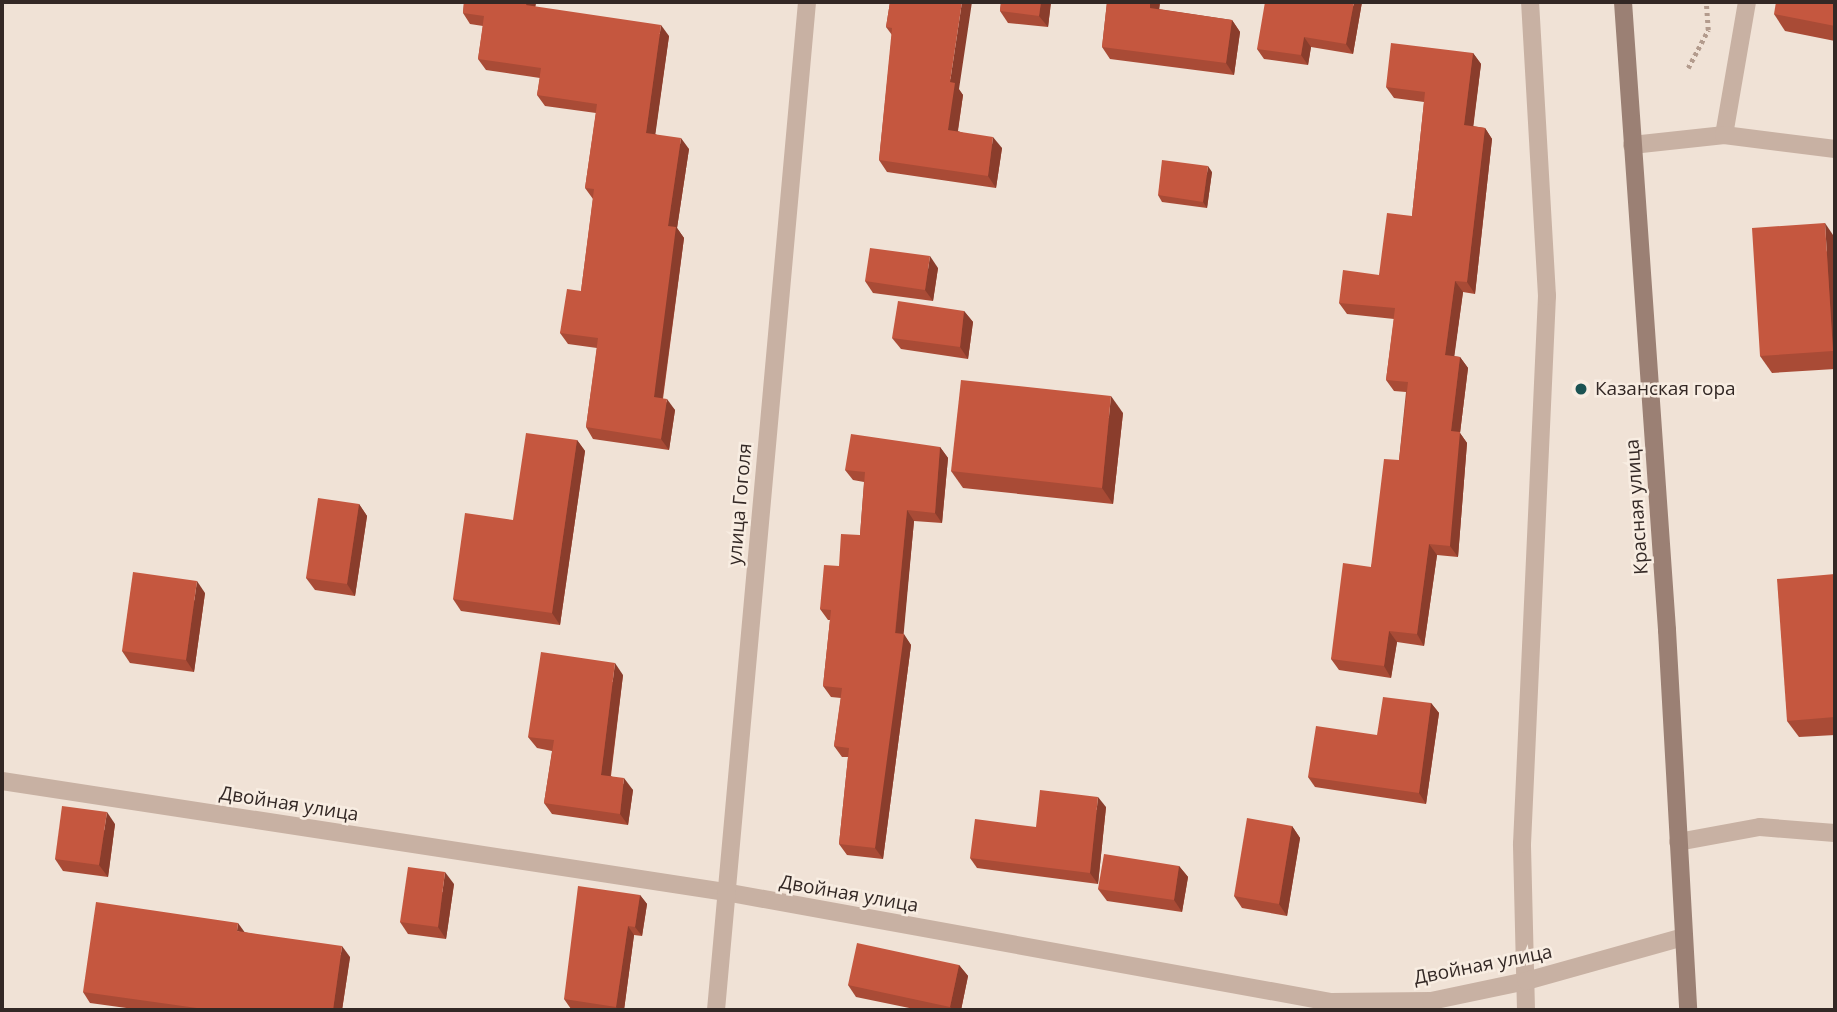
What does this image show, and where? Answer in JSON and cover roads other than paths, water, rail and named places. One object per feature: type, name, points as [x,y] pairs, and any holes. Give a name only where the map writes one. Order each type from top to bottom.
[{"type":"main road","name":"Красная улица","points":[[1623,2],[1667,630],[1688,1010]]},
{"type":"street","name":"улица Гоголя","points":[[716,1010],[807,2]]},
{"type":"street","points":[[1526,1010],[1522,844],[1547,296],[1530,2]]},
{"type":"street","points":[[1724,135],[1747,2]]},
{"type":"street","points":[[1632,145],[1724,135],[1835,149]]},
{"type":"street","name":"Двойная улица","points":[[2,781],[725,892],[1331,1002],[1431,1000],[1526,981],[1684,937]]},
{"type":"street","points":[[1678,842],[1760,827],[1835,833]]},
{"type":"place","name":"Казанская гора","points":[[1581,389]]}]
